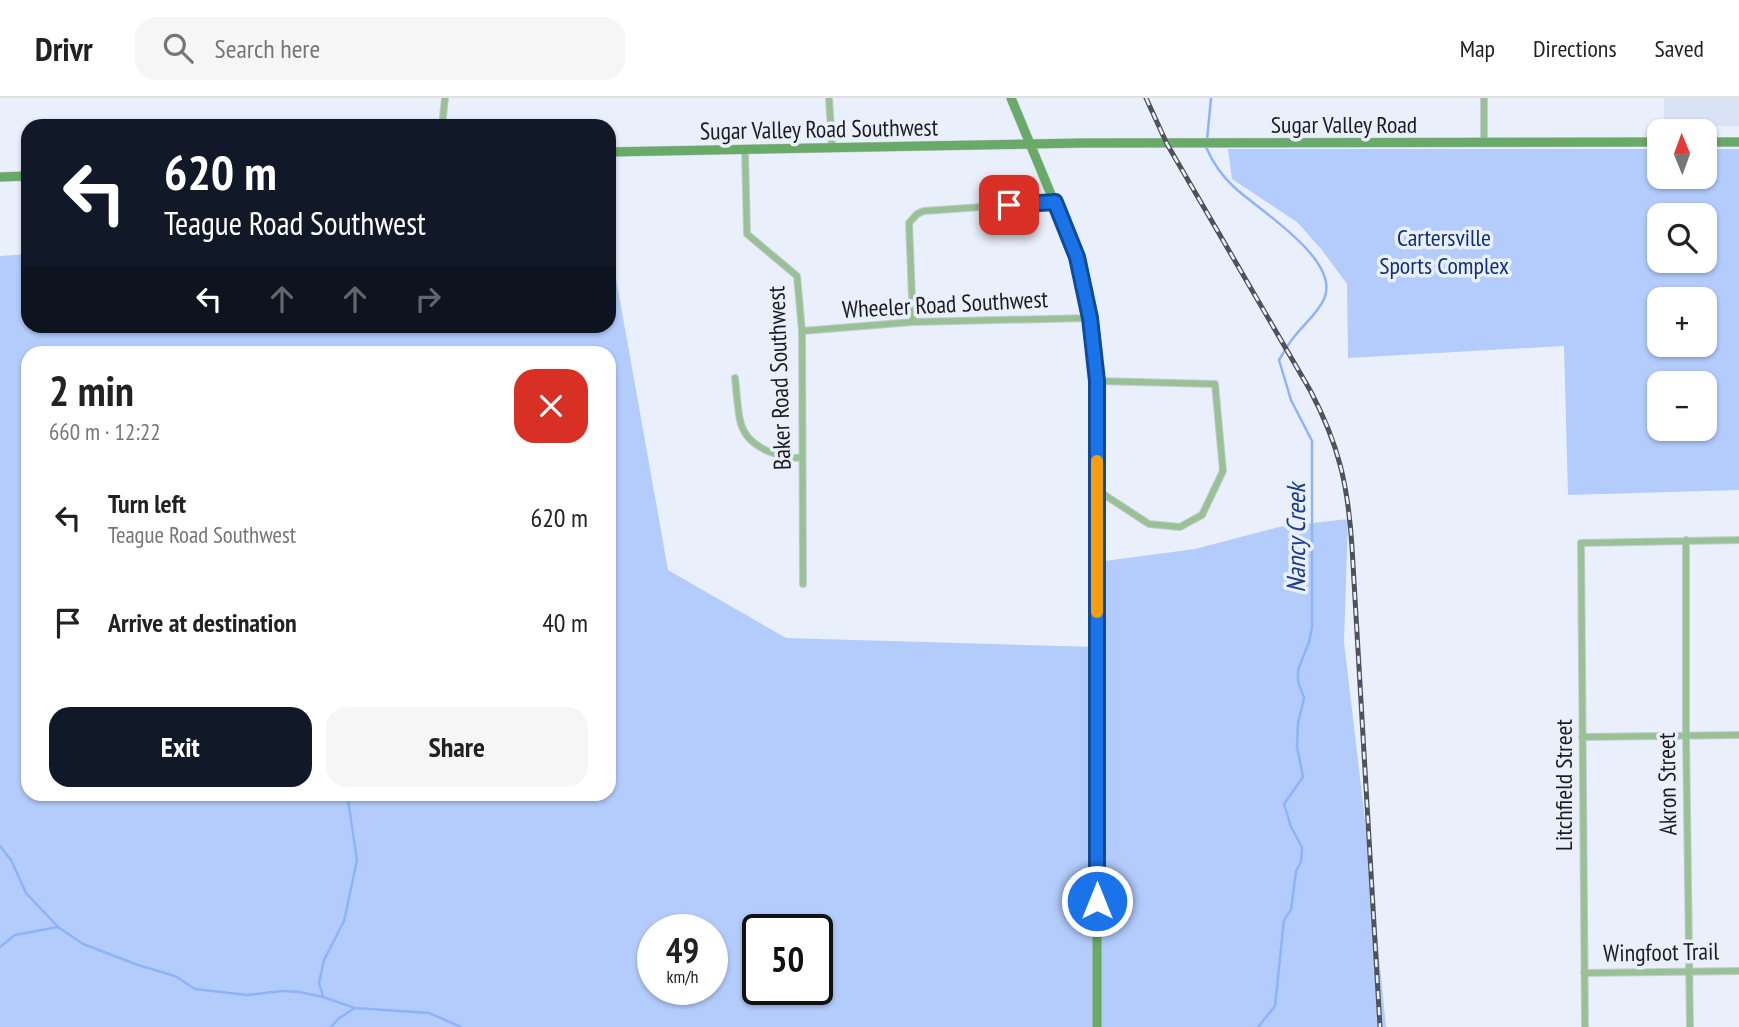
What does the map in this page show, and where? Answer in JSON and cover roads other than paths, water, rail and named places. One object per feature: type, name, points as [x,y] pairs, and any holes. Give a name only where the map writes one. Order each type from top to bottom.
[{"type":"street","points":[[443,119],[445,98]]},
{"type":"street","points":[[830,98],[832,147]]},
{"type":"street","points":[[1011,98],[1077,257],[1090,318],[1097,381],[1097,1027]]},
{"type":"street","points":[[1484,98],[1484,143]]},
{"type":"street","name":"Sugar Valley Road","points":[[1029,144],[1647,142]]},
{"type":"street","points":[[1717,142],[1739,142]]},
{"type":"street","name":"Sugar Valley Road Southwest","points":[[616,152],[1029,144]]},
{"type":"street","name":"Baker Road Southwest","points":[[745,149],[747,234],[797,276],[802,331],[803,584]]},
{"type":"street","points":[[0,177],[21,176]]},
{"type":"street","points":[[913,322],[909,223],[917,214],[924,211],[1055,202]]},
{"type":"street","name":"Wheeler Road Southwest","points":[[802,331],[913,322],[1090,318]]},
{"type":"street","points":[[736,378],[742,427],[760,448],[786,458],[801,458]]},
{"type":"street","points":[[1097,381],[1215,384],[1223,471],[1202,515],[1180,527],[1149,524],[1097,490]]},
{"type":"street","points":[[1686,540],[1739,540]]},
{"type":"street","name":"Litchfield Street","points":[[1584,1027],[1581,543],[1686,540]]},
{"type":"street","name":"Akron Street","points":[[1686,540],[1690,1027]]},
{"type":"street","points":[[1582,737],[1739,735]]},
{"type":"street","name":"Wingfoot Trail","points":[[1584,973],[1739,971]]},
{"type":"waterway","name":"Nancy Creek","points":[[1207,140],[1211,98]]},
{"type":"waterway","name":"Nancy Creek","points":[[1206,147],[1230,183],[1309,252],[1321,268],[1326,284],[1321,304],[1279,360],[1291,400],[1312,441],[1312,628],[1298,670],[1298,681],[1304,698],[1298,723],[1297,747],[1303,777],[1284,804],[1291,827],[1302,847],[1301,862],[1296,871],[1291,910],[1284,920],[1275,1006],[1258,1027]]},
{"type":"waterway","points":[[323,996],[319,983],[324,960],[344,921],[357,860],[348,801]]},
{"type":"waterway","points":[[0,846],[11,860],[26,893],[58,927],[83,944],[175,976],[195,989],[247,995],[299,992],[355,1008],[429,1013],[461,1027]]},
{"type":"waterway","points":[[0,947],[15,935],[58,927]]},
{"type":"waterway","points":[[331,1027],[355,1008]]},
{"type":"railway","points":[[1146,98],[1167,144],[1310,390],[1335,447],[1345,485],[1352,547],[1380,1027]]},
{"type":"park label","name":"Cartersville Sports Complex","points":[[1444,251]]}]
